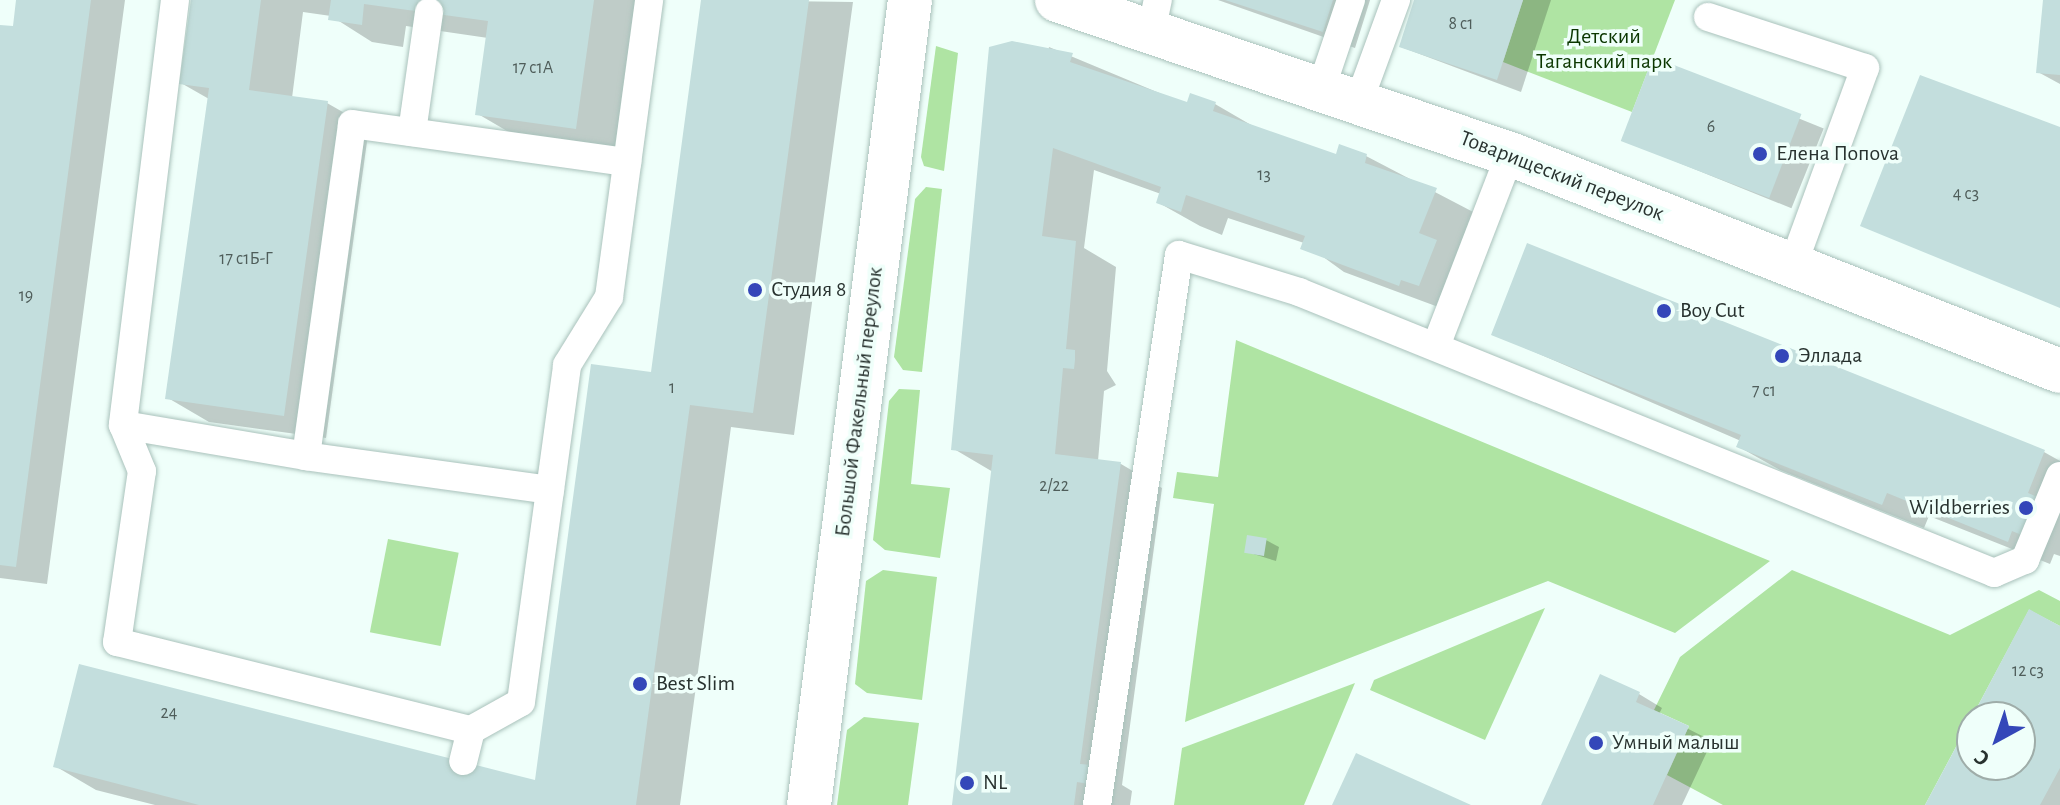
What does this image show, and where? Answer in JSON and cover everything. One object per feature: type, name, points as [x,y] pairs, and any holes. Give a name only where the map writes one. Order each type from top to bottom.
[{"type":"street","name":"Большой Факельный переулок","points":[[809,805],[910,0]]},
{"type":"street","name":"Товарищеский переулок","points":[[1057,0],[1154,16],[1340,95],[1510,154],[2060,371]]},
{"type":"lane","points":[[175,0],[123,425],[142,471],[117,642],[471,730],[521,702],[567,365],[609,297],[649,0]]},
{"type":"lane","points":[[1340,95],[1351,0]]},
{"type":"lane","points":[[1340,95],[1396,0]]},
{"type":"lane","points":[[412,132],[429,12]]},
{"type":"lane","points":[[1708,17],[1865,68],[1793,265]]},
{"type":"lane","points":[[306,456],[352,124],[627,162]]},
{"type":"lane","points":[[1436,346],[1510,154]]},
{"type":"lane","points":[[1097,805],[1179,255],[1436,346],[1994,573],[2025,560],[2060,476]]},
{"type":"lane","points":[[123,425],[306,456],[550,490]]},
{"type":"lane","points":[[463,761],[471,730]]},
{"type":"green space","name":"Детский Таганский парк","points":[[1523,0],[1675,0],[1632,112],[1503,62]]},
{"type":"green space","points":[[936,46],[958,53],[944,171],[924,166],[921,157]]},
{"type":"green space","points":[[926,187],[942,189],[922,372],[903,370],[894,357],[915,199]]},
{"type":"green space","points":[[1236,340],[1770,561],[1675,633],[1548,581],[1185,722],[1214,504],[1173,498],[1177,472],[1218,477]]},
{"type":"green space","points":[[899,389],[920,390],[911,484],[950,488],[940,558],[885,550],[873,540],[889,401]]},
{"type":"green space","points":[[388,539],[459,553],[441,646],[370,632]]},
{"type":"green space","points":[[883,570],[937,577],[922,700],[867,693],[855,684],[866,581]]},
{"type":"green space","points":[[1792,570],[1950,635],[2039,590],[2060,601],[2060,626],[2029,610],[1980,701],[1956,701],[1956,747],[1925,805],[1723,805],[1667,775],[1689,726],[1654,710],[1680,657]]},
{"type":"green space","points":[[1545,608],[1485,740],[1370,690],[1374,680]]},
{"type":"green space","points":[[1355,683],[1304,805],[1174,805],[1182,748]]},
{"type":"green space","points":[[864,717],[919,723],[908,805],[837,805],[847,730]]},
{"type":"building","points":[[16,0],[91,0],[16,567],[0,565],[0,25],[13,26]]},
{"type":"building","points":[[191,0],[261,0],[249,90],[328,101],[284,416],[165,399],[209,88],[179,84]]},
{"type":"building","points":[[331,0],[594,0],[576,129],[475,115],[488,21],[364,4],[362,25],[328,20]]},
{"type":"building","points":[[701,0],[809,0],[753,413],[690,405],[636,805],[199,805],[53,767],[79,664],[535,780],[591,364],[651,372]]},
{"type":"building","points":[[1225,0],[1333,0],[1323,32]]},
{"type":"building","points":[[1414,0],[1523,0],[1497,80],[1399,47]]},
{"type":"building","points":[[2043,0],[2060,0],[2060,75],[2036,73]]},
{"type":"building","points":[[1012,41],[1073,53],[1070,62],[1187,102],[1190,93],[1216,102],[1213,111],[1336,154],[1339,144],[1367,154],[1365,163],[1437,188],[1419,233],[1437,240],[1419,286],[1401,280],[1399,286],[1300,249],[1305,236],[1186,195],[1181,212],[1156,203],[1161,187],[1053,148],[1042,236],[1076,241],[1066,349],[1075,350],[1075,360],[1074,369],[1063,368],[1055,454],[1121,462],[1080,764],[1092,765],[1089,784],[1077,782],[1074,805],[952,805],[993,455],[951,450],[989,47]]},
{"type":"building","points":[[1653,57],[1801,114],[1769,198],[1621,141]]},
{"type":"building","points":[[1920,75],[2060,127],[2060,308],[1860,226]]},
{"type":"building","points":[[1527,243],[2045,450],[2028,493],[2040,498],[2024,536],[2012,531],[2008,542],[1887,493],[1882,505],[1736,447],[1741,435],[1491,335]]},
{"type":"building","points":[[1247,535],[1267,538],[1264,556],[1244,553]]},
{"type":"building","points":[[2029,609],[2060,626],[2060,768],[2040,805],[1925,805],[1956,747],[1956,781],[2036,781],[2036,701],[1980,701]]},
{"type":"building","points":[[1600,674],[1640,692],[1636,702],[1689,726],[1653,805],[1541,805]]},
{"type":"building","points":[[1356,753],[1471,805],[1332,805]]},
{"type":"place","name":"Елена Попоva","points":[[1760,154]]},
{"type":"place","name":"Студия 8","points":[[755,290]]},
{"type":"place","name":"Boy Cut","points":[[1664,311]]},
{"type":"place","name":"Эллада","points":[[1782,356]]},
{"type":"place","name":"Wildberries","points":[[2026,508]]},
{"type":"place","name":"Best Slim","points":[[640,684]]},
{"type":"place","name":"Умный малыш","points":[[1596,743]]},
{"type":"place","name":"NL","points":[[967,783]]}]
